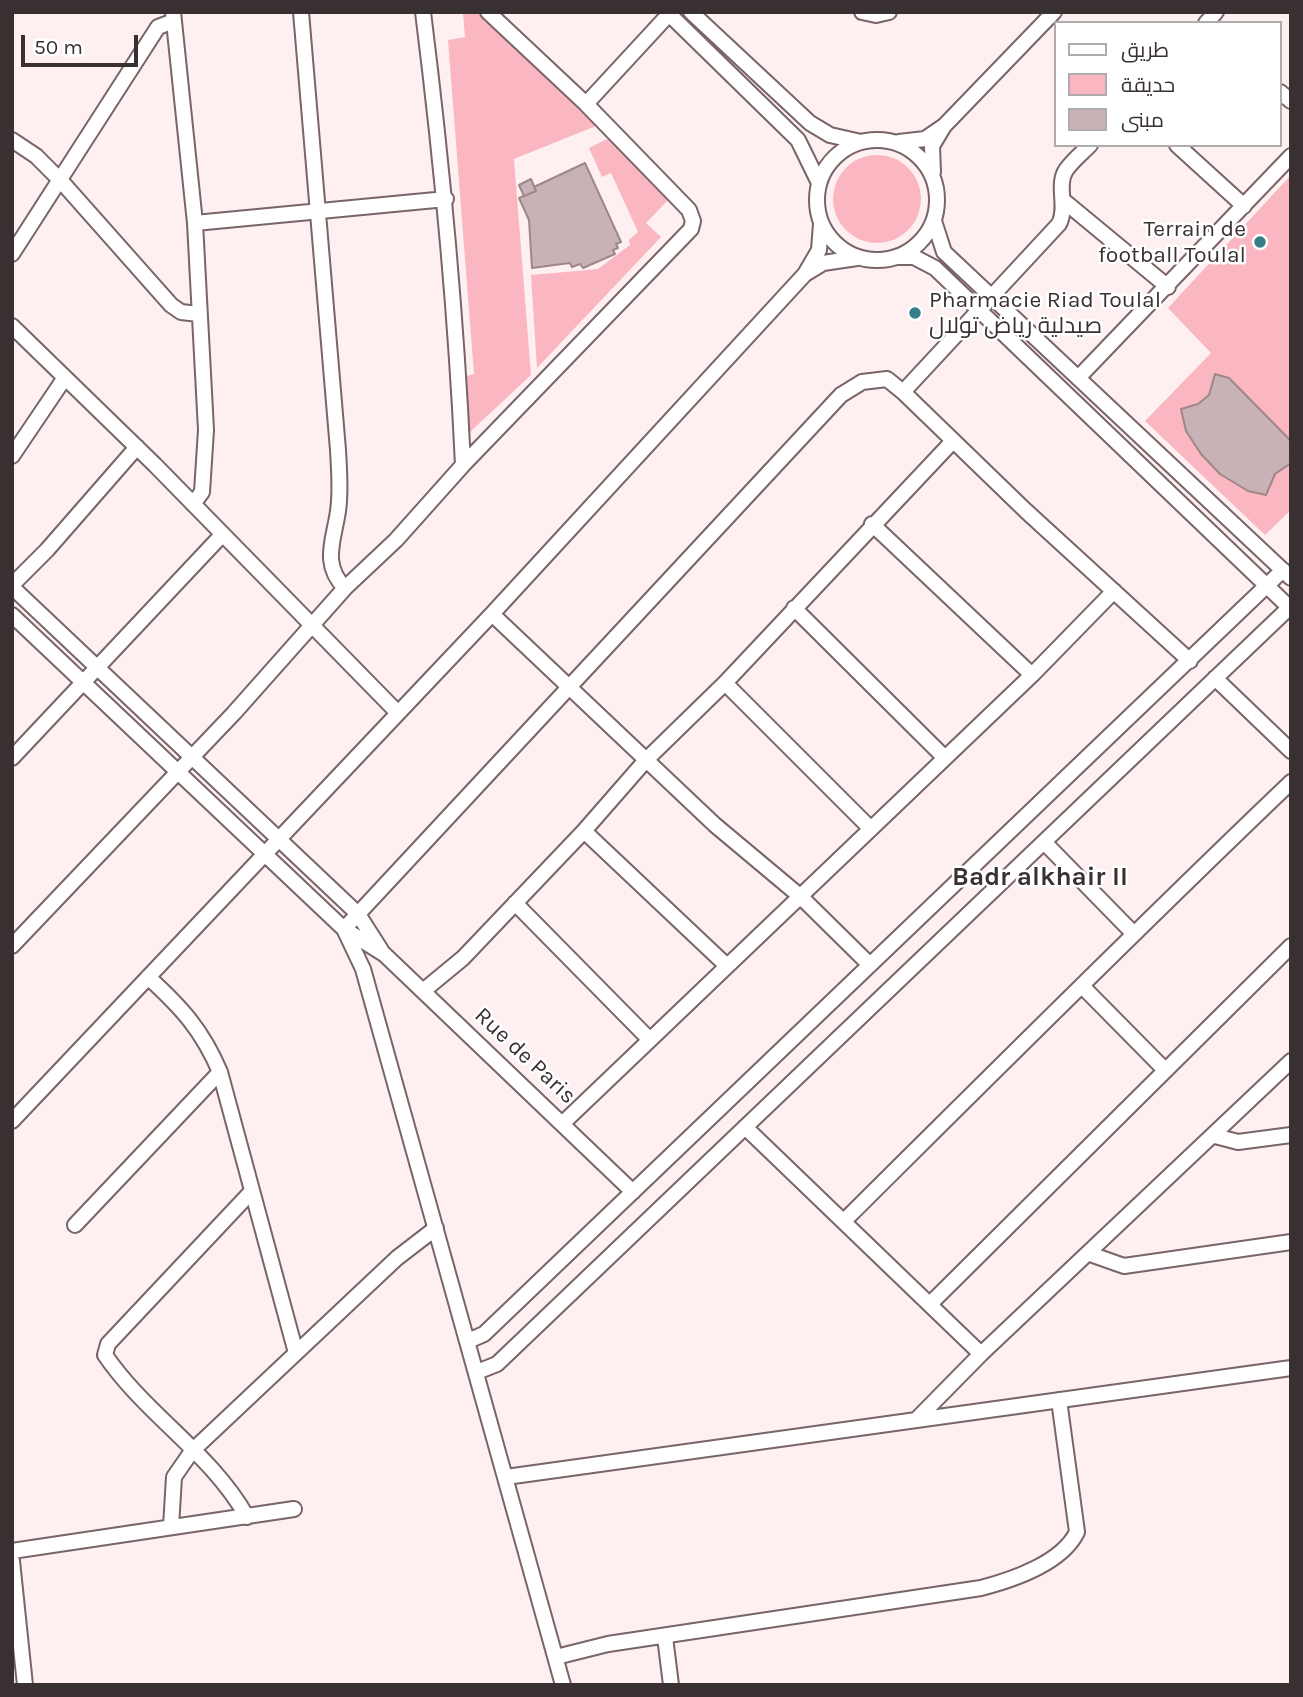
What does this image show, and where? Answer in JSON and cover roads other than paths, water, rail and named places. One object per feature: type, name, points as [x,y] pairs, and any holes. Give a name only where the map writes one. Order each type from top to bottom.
[{"type":"street","points":[[301,12],[340,490],[330,558],[335,578],[345,588]]},
{"type":"street","points":[[423,12],[446,199],[457,323],[463,465]]},
{"type":"street","points":[[12,946],[192,757],[345,588],[396,540],[463,465],[691,229],[693,221],[688,210],[586,104],[488,12]]},
{"type":"street","points":[[691,12],[810,124],[831,135],[861,142],[914,142],[944,126]]},
{"type":"street","points":[[862,12],[876,15],[889,12]]},
{"type":"street","points":[[468,1341],[484,1334],[1266,586],[1287,574],[944,252],[934,221],[937,194],[932,146],[944,126],[1054,12]]},
{"type":"street","points":[[586,104],[669,13],[799,140],[819,183]]},
{"type":"street","points":[[12,254],[158,27],[174,17],[195,223],[206,459],[202,492],[193,504]]},
{"type":"street","points":[[12,140],[36,156],[61,181],[172,305],[181,312],[199,314]]},
{"type":"street","points":[[892,141],[918,156],[934,180]]},
{"type":"street","points":[[12,1121],[492,614],[804,274],[819,250],[819,183],[834,157],[861,142]]},
{"type":"street","points":[[903,392],[1059,224],[1064,201],[1062,180],[1065,170],[1088,147]]},
{"type":"street","points":[[1179,147],[1244,206]]},
{"type":"street","points":[[1078,378],[1291,156]]},
{"type":"street","points":[[195,223],[446,199]]},
{"type":"street","points":[[1064,201],[1168,286]]},
{"type":"street","points":[[898,257],[920,243],[934,221]]},
{"type":"street","points":[[821,223],[837,244],[859,257]]},
{"type":"street","points":[[477,1372],[497,1364],[1290,608],[935,268],[914,257],[878,260],[859,257],[823,263],[804,274]]},
{"type":"street","points":[[12,326],[137,447],[221,536],[398,713]]},
{"type":"street","points":[[12,456],[65,379]]},
{"type":"street","points":[[344,929],[849,388],[873,379],[887,379],[903,392],[1190,661]]},
{"type":"street","points":[[423,992],[463,958],[584,831],[646,760],[724,683],[953,441]]},
{"type":"street","points":[[137,447],[12,586],[358,914],[384,954]]},
{"type":"street","points":[[872,524],[1032,676]]},
{"type":"street","points":[[12,758],[221,536]]},
{"type":"street","points":[[563,1123],[1032,676],[1114,592]]},
{"type":"street","points":[[794,608],[945,758]]},
{"type":"street","points":[[492,614],[715,825],[800,897],[870,965]]},
{"type":"street","points":[[12,615],[344,929],[384,954]]},
{"type":"street","points":[[1215,678],[1291,751]]},
{"type":"street","points":[[724,683],[871,829]]},
{"type":"street","points":[[844,1221],[1083,987],[1133,933],[1291,782]]},
{"type":"street","points":[[584,831],[727,966]]},
{"type":"street","points":[[1044,842],[1133,933]]},
{"type":"street","points":[[515,903],[650,1040]]},
{"type":"street","points":[[344,929],[363,969],[563,1685]]},
{"type":"street","points":[[930,1304],[1291,946]]},
{"type":"street","name":"Rue de Paris","points":[[384,954],[633,1192]]},
{"type":"street","points":[[148,977],[192,1019],[207,1042],[220,1072],[296,1353]]},
{"type":"street","points":[[1083,987],[1164,1069]]},
{"type":"street","points":[[916,1420],[981,1354],[1291,1062]]},
{"type":"street","points":[[75,1225],[220,1072]]},
{"type":"street","points":[[745,1127],[981,1354]]},
{"type":"street","points":[[1215,1136],[1238,1142],[1291,1135]]},
{"type":"street","points":[[247,1517],[222,1478],[192,1451],[105,1355],[108,1344],[252,1191]]},
{"type":"street","points":[[171,1527],[174,1477],[192,1451],[397,1258],[436,1228]]},
{"type":"street","points":[[1090,1254],[1124,1266],[1291,1242]]},
{"type":"street","points":[[506,1478],[1291,1368]]},
{"type":"street","points":[[556,1657],[608,1644],[981,1588],[1000,1583],[1050,1559],[1072,1543],[1077,1532],[1059,1400]]},
{"type":"street","points":[[12,1550],[294,1509]]},
{"type":"street","points":[[12,1561],[25,1685]]},
{"type":"street","points":[[665,1637],[671,1685]]},
{"type":"place","name":"Terrain de football Toulal","points":[[1260,242]]},
{"type":"place","name":"Pharmacie Riad Toulal صيدلية رياض تولال","points":[[915,313]]},
{"type":"district","name":"Badr alkhair II","points":[[1040,878]]}]
